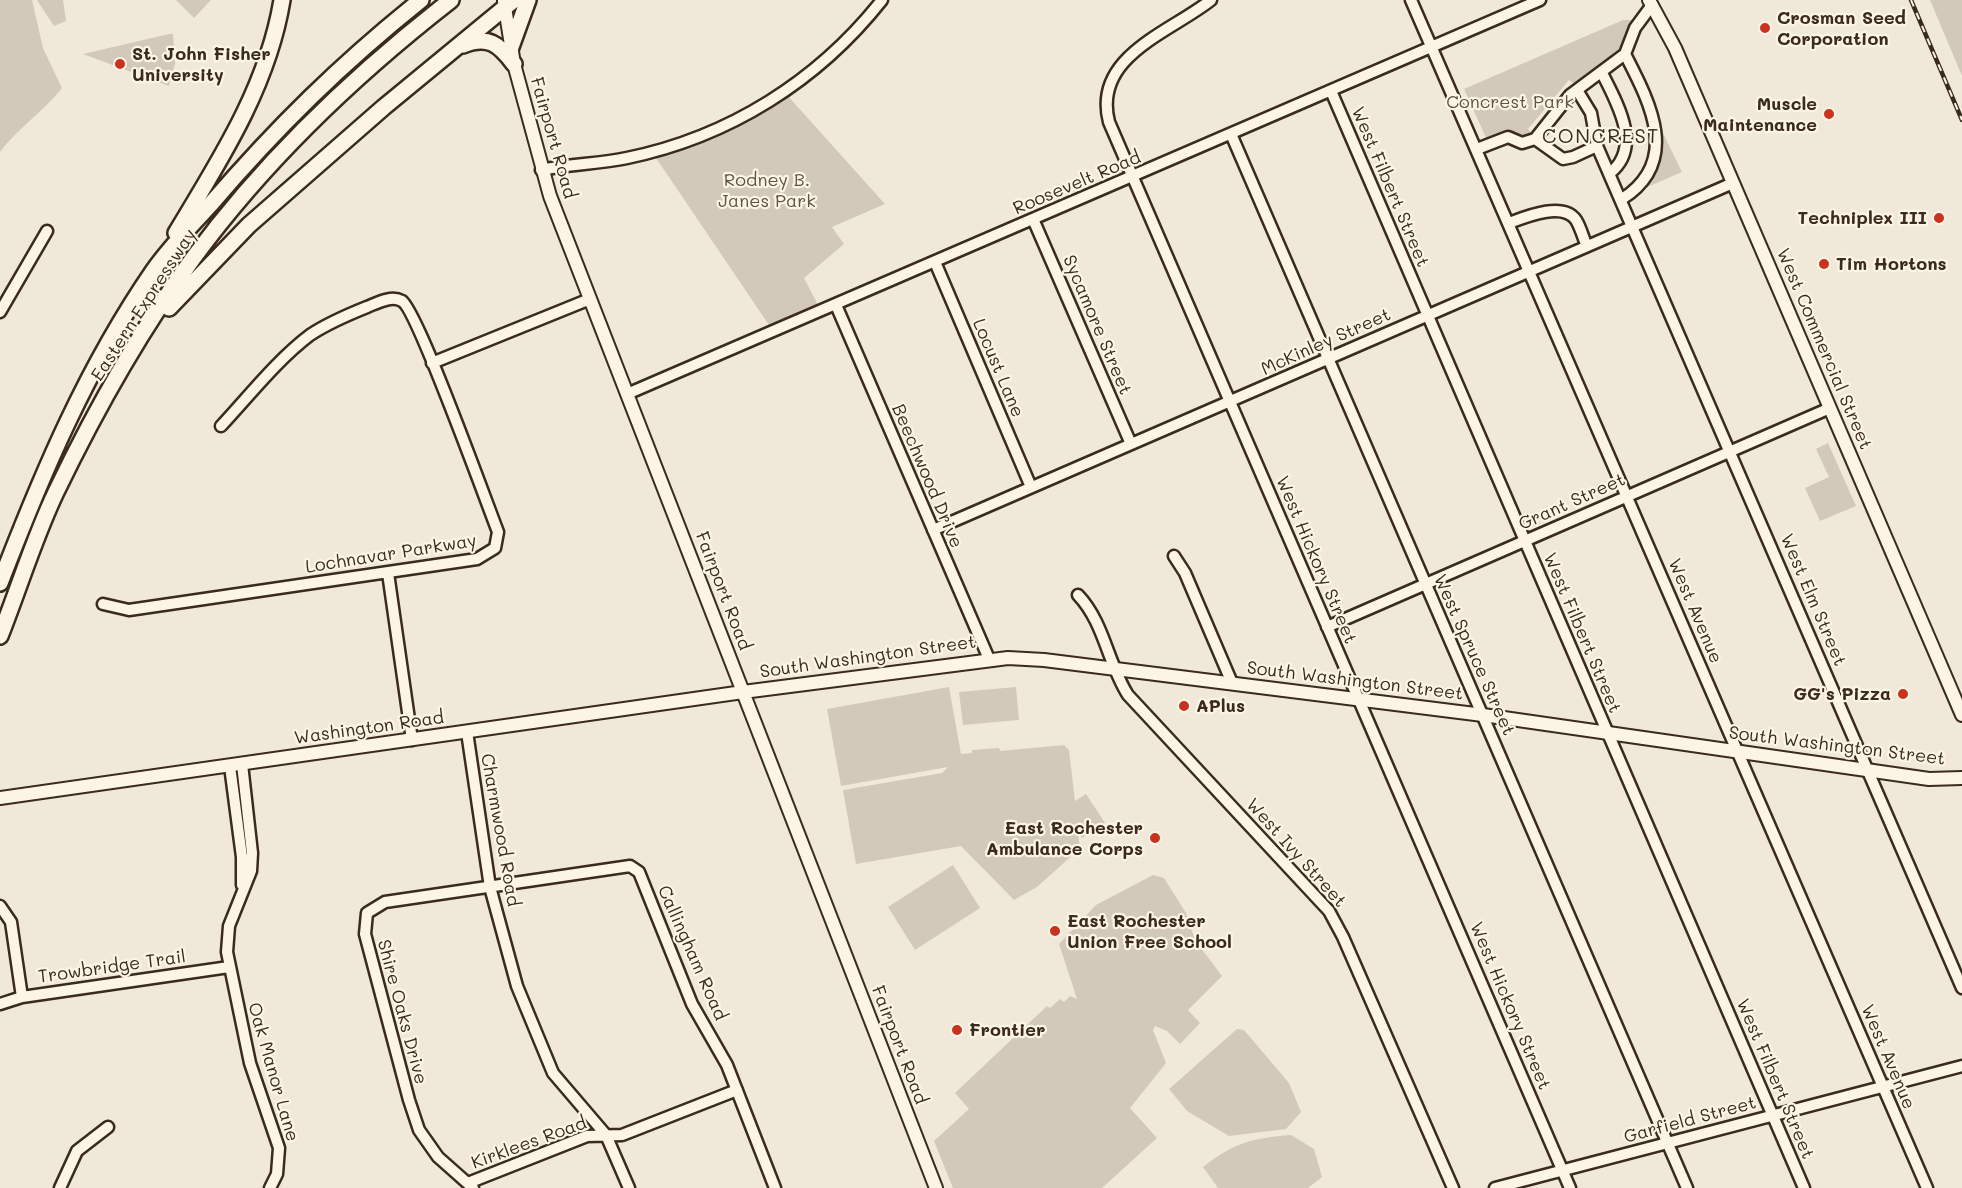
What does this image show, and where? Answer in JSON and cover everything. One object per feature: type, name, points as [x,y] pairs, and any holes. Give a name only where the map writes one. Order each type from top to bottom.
[{"type":"highway","points":[[154,269],[231,142],[254,93],[282,0]]},
{"type":"highway","name":"Eastern Expressway","points":[[0,583],[37,486],[82,389],[154,269],[305,99],[355,53],[421,0]]},
{"type":"highway","name":"Eastern Expressway","points":[[0,636],[56,493],[105,400],[144,334],[195,256],[300,134],[356,78],[451,0]]},
{"type":"highway","points":[[511,47],[528,0]]},
{"type":"highway","points":[[144,334],[249,225],[508,3]]},
{"type":"highway","points":[[452,50],[477,40],[489,40],[498,45],[514,64]]},
{"type":"main road","name":"West Commercial Street","points":[[1651,2],[1675,48],[1962,715]]},
{"type":"main road","name":"Fairport Road","points":[[508,3],[514,64],[541,170],[936,1188]]},
{"type":"main road","name":"South Washington Street","points":[[743,692],[989,659],[1027,658],[1483,715],[1941,780],[1962,778]]},
{"type":"main road","name":"Washington Road","points":[[0,798],[743,692]]},
{"type":"street","points":[[541,170],[652,152],[726,124],[777,99],[838,50],[882,0]]},
{"type":"street","name":"West Hickory Street","points":[[1211,0],[1134,52],[1114,74],[1107,96],[1107,116],[1570,1188]]},
{"type":"street","name":"West Avenue","points":[[1411,0],[1927,1188]]},
{"type":"street","name":"Roosevelt Road","points":[[627,394],[1540,0]]},
{"type":"street","points":[[1477,149],[1508,137],[1522,143],[1535,139],[1576,90],[1625,54],[1635,28],[1651,2]]},
{"type":"street","points":[[1622,199],[1643,179],[1653,162],[1656,147],[1651,107],[1625,54]]},
{"type":"street","points":[[1602,73],[1621,113],[1626,140],[1625,155],[1610,173]]},
{"type":"street","name":"West Elm Street","points":[[1576,90],[1591,113],[1597,146],[1622,199],[1962,988]]},
{"type":"street","name":"West Filbert Street","points":[[1330,91],[1804,1188]]},
{"type":"street","name":"West Spruce Street","points":[[1231,134],[1687,1188]]},
{"type":"street","points":[[1535,139],[1563,159],[1573,158],[1597,146]]},
{"type":"street","name":"McKinley Street","points":[[933,530],[1733,183]]},
{"type":"street","points":[[1509,223],[1541,211],[1565,214],[1576,220],[1587,246]]},
{"type":"street","name":"Sycamore Street","points":[[1033,219],[1131,444]]},
{"type":"street","points":[[0,312],[47,231]]},
{"type":"street","name":"Locust Lane","points":[[935,262],[1031,487]]},
{"type":"street","points":[[221,426],[300,343],[333,321],[387,300],[397,299],[408,307],[432,363],[590,299]]},
{"type":"street","name":"Beechwood Drive","points":[[836,305],[989,659]]},
{"type":"street","name":"Lochnavar Parkway","points":[[103,604],[129,610],[477,559],[492,552],[498,543],[498,532],[432,363]]},
{"type":"street","name":"Grant Street","points":[[1327,627],[1830,408]]},
{"type":"street","points":[[1174,556],[1185,573],[1232,683]]},
{"type":"street","points":[[388,573],[412,740]]},
{"type":"street","name":"West Ivy Street","points":[[1078,595],[1089,606],[1128,695],[1329,911],[1343,937],[1453,1188]]},
{"type":"street","name":"Charmwood Road","points":[[467,732],[490,886],[517,986],[548,1063],[565,1090],[606,1135],[629,1188]]},
{"type":"street","name":"Oak Manor Lane","points":[[236,765],[242,894],[229,926],[227,941],[229,967],[250,1063],[279,1148],[277,1174],[270,1188]]},
{"type":"street","name":"Callingham Road","points":[[490,886],[625,866],[635,867],[692,1004],[720,1051],[775,1188]]},
{"type":"street","name":"Shire Oaks Drive","points":[[471,1186],[438,1157],[416,1123],[364,927],[367,914],[378,905],[490,886]]},
{"type":"street","points":[[0,906],[11,922],[22,997]]},
{"type":"street","name":"Trowbridge Trail","points":[[0,1004],[22,997],[229,967]]},
{"type":"street","name":"Garfield Street","points":[[1495,1188],[1962,1066]]},
{"type":"street","name":"Kirklees Road","points":[[471,1186],[587,1136],[622,1135],[737,1090]]},
{"type":"street","points":[[60,1188],[77,1151],[108,1127]]},
{"type":"green space","points":[[0,0],[32,0],[43,48],[62,88],[0,152]]},
{"type":"green space","points":[[37,0],[63,0],[66,21],[54,26]]},
{"type":"green space","points":[[176,0],[211,0],[194,18]]},
{"type":"green space","points":[[1930,0],[1962,0],[1962,76]]},
{"type":"green space","name":"Concrest Park","points":[[1623,20],[1634,20],[1619,53],[1599,70],[1574,84],[1569,80],[1528,129],[1533,134],[1524,137],[1508,132],[1487,140],[1464,89]]},
{"type":"green space","points":[[173,34],[175,63],[169,86],[83,54]]},
{"type":"green space","name":"Rodney B. Janes Park","points":[[787,95],[885,204],[832,227],[844,244],[804,278],[819,307],[771,328],[654,155],[750,118]]},
{"type":"green space","points":[[1660,127],[1682,172],[1636,192],[1645,181]]},
{"type":"green space","points":[[1828,443],[1856,506],[1820,521],[1805,488],[1829,477],[1816,449]]},
{"type":"green space","points":[[949,687],[961,754],[972,753],[972,750],[999,748],[1000,751],[1064,745],[1069,750],[1075,801],[1086,794],[1105,823],[1082,838],[1078,834],[1080,848],[1037,887],[1014,900],[961,846],[856,864],[843,790],[942,773],[948,767],[841,786],[827,709]]},
{"type":"green space","points":[[1016,687],[1019,720],[963,725],[959,692]]},
{"type":"green space","points":[[953,865],[980,908],[915,950],[888,907]]},
{"type":"green space","points":[[1153,875],[1164,878],[1186,913],[1195,940],[1222,976],[1188,1010],[1200,1023],[1180,1044],[1167,1031],[1155,1026],[1153,1030],[1166,1063],[1130,1108],[1157,1138],[1102,1188],[953,1188],[934,1141],[969,1109],[955,1093],[1047,1006],[1050,1008],[1060,999],[1064,1002],[1070,996],[1077,999],[1059,944],[1096,905]]},
{"type":"green space","points":[[1237,1029],[1244,1030],[1289,1083],[1301,1112],[1286,1129],[1229,1136],[1187,1111],[1169,1089]]},
{"type":"green space","points":[[1291,1135],[1314,1149],[1322,1177],[1308,1188],[1218,1188],[1203,1167],[1224,1152],[1244,1143]]},
{"type":"railway","points":[[1911,0],[1962,120]]},
{"type":"place","name":"Crosman Seed Corporation","points":[[1765,28]]},
{"type":"place","name":"St. John Fisher University","points":[[120,64]]},
{"type":"place","name":"Muscle Maintenance","points":[[1829,114]]},
{"type":"place","name":"Techniplex III","points":[[1939,218]]},
{"type":"place","name":"Tim Hortons","points":[[1824,264]]},
{"type":"place","name":"GG's Pizza","points":[[1903,694]]},
{"type":"place","name":"APlus","points":[[1184,706]]},
{"type":"place","name":"East Rochester Ambulance Corps","points":[[1155,838]]},
{"type":"place","name":"East Rochester Union Free School","points":[[1055,931]]},
{"type":"place","name":"Frontier","points":[[957,1030]]},
{"type":"district","name":"CONCREST","points":[[1601,137]]}]
